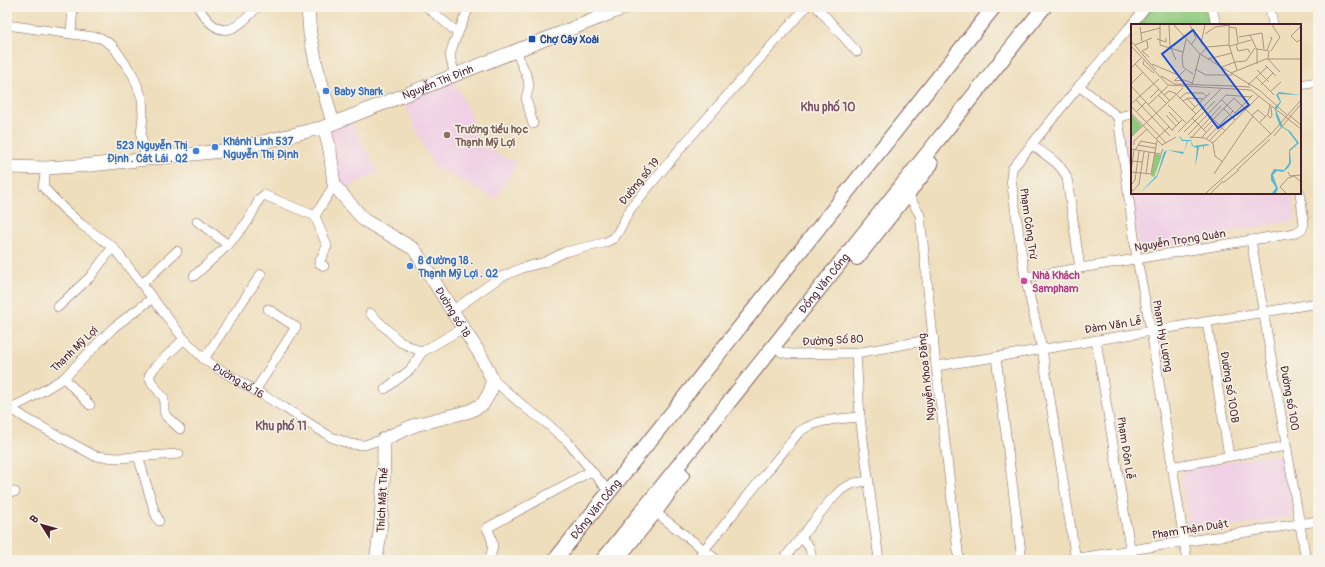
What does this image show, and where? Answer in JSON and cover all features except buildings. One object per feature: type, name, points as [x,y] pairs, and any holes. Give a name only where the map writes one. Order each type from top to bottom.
[{"type":"main road","name":"Đồng Văn Cống","points":[[555,560],[986,7]]},
{"type":"main road","name":"Đồng Văn Cống","points":[[548,560],[784,265],[994,7]]},
{"type":"main road","name":"Đồng Văn Cống","points":[[603,560],[908,194],[1045,11]]},
{"type":"main road","name":"Đồng Văn Cống","points":[[616,560],[655,512],[776,351],[1045,11]]},
{"type":"street","points":[[71,33],[73,7]]},
{"type":"street","points":[[198,7],[210,23],[222,30],[226,30],[235,28],[257,7]]},
{"type":"street","points":[[308,7],[310,34],[329,125],[334,185],[315,216]]},
{"type":"street","points":[[427,7],[458,33]]},
{"type":"street","points":[[455,76],[450,56],[469,7]]},
{"type":"street","name":"Nguyễn Thị Định","points":[[7,167],[46,168],[146,160],[231,150],[329,125],[516,52],[626,7]]},
{"type":"street","name":"Đường số 19","points":[[452,311],[499,278],[522,268],[545,262],[565,252],[604,243],[614,238],[631,208],[685,143],[806,7]]},
{"type":"street","points":[[817,7],[857,52]]},
{"type":"street","name":"Phạm Công Trứ","points":[[1134,24],[1146,7]]},
{"type":"street","points":[[1212,7],[1216,24]]},
{"type":"street","points":[[1270,7],[1273,24]]},
{"type":"street","points":[[7,25],[101,38],[113,46],[133,75],[142,98],[143,116],[141,135],[146,160]]},
{"type":"street","name":"Phạm Công Trứ","points":[[1076,559],[1042,349],[1025,277],[1011,179],[1012,169],[1079,86],[1131,29]]},
{"type":"street","points":[[516,52],[528,79],[529,87],[526,98],[533,124]]},
{"type":"street","points":[[1301,86],[1318,82]]},
{"type":"street","points":[[1079,86],[1118,116],[1131,114]]},
{"type":"street","name":"Phạm Hy Lượng","points":[[1118,116],[1137,259],[1151,331],[1171,467],[1187,560]]},
{"type":"street","points":[[1032,145],[1058,165],[1064,171],[1067,178],[1080,268]]},
{"type":"street","name":"Đường số 16","points":[[46,168],[43,187],[70,214],[113,247],[184,339],[204,359],[331,437],[350,444],[364,444],[384,439],[415,425],[470,411],[483,404],[492,390],[492,379]]},
{"type":"street","name":"Đường số 18","points":[[334,185],[364,220],[414,249],[480,354],[492,379],[567,441],[605,487]]},
{"type":"street","name":"Nguyễn Khoa Đăng","points":[[908,194],[920,215],[959,560]]},
{"type":"street","name":"Nguyễn Trọng Quản","points":[[1025,277],[1295,233],[1302,229],[1304,224],[1300,194]]},
{"type":"street","points":[[194,276],[228,245],[248,220],[260,198],[264,195],[315,216],[327,246],[319,263],[324,266]]},
{"type":"street","points":[[197,221],[228,245]]},
{"type":"street","name":"Đường số 100","points":[[1251,240],[1306,560]]},
{"type":"street","points":[[58,307],[90,277],[113,247]]},
{"type":"street","points":[[142,284],[177,251]]},
{"type":"street","points":[[204,359],[261,274]]},
{"type":"street","name":"Thạnh Mỹ Lợi","points":[[9,409],[64,378],[114,327],[153,298]]},
{"type":"street","name":"Đàm Văn Lễ","points":[[936,366],[1318,303]]},
{"type":"street","points":[[255,391],[296,327],[268,309]]},
{"type":"street","points":[[370,313],[400,342],[422,352]]},
{"type":"street","name":"Đường số 100B","points":[[1207,322],[1228,456]]},
{"type":"street","points":[[385,389],[410,370],[422,352],[463,328]]},
{"type":"street","points":[[180,429],[166,416],[164,411],[164,398],[152,383],[150,376],[154,368],[184,339]]},
{"type":"street","name":"Đường Số 80","points":[[776,351],[790,354],[856,353],[934,339]]},
{"type":"street","name":"Phạm Đôn Lễ","points":[[1096,340],[1132,560]]},
{"type":"street","points":[[856,353],[860,417],[879,560]]},
{"type":"street","points":[[996,357],[1022,560]]},
{"type":"street","points":[[64,378],[90,405]]},
{"type":"street","points":[[9,409],[94,456],[117,458],[179,454]]},
{"type":"street","points":[[696,560],[799,432],[808,426],[821,421],[860,417]]},
{"type":"street","name":"Thích Mật Thể","points":[[376,560],[380,538],[384,492],[384,439]]},
{"type":"street","points":[[1171,467],[1286,446]]},
{"type":"street","points":[[138,456],[155,513],[160,521]]},
{"type":"street","points":[[489,560],[492,552],[493,540],[487,528],[591,471]]},
{"type":"street","points":[[783,560],[829,502],[842,489],[854,483],[869,482]]},
{"type":"street","points":[[655,512],[717,560]]},
{"type":"street","name":"Phạm Thận Duật","points":[[1066,560],[1318,521]]},
{"type":"street","points":[[801,537],[810,548],[812,560]]},
{"type":"shaded area","name":"Trường tiểu học Thạnh Mỹ Lợi","points":[[453,81],[471,115],[479,143],[503,157],[517,162],[496,199],[433,166],[403,101]]},
{"type":"shaded area","points":[[351,122],[378,172],[343,190],[336,175],[329,130]]},
{"type":"shaded area","points":[[1131,126],[1131,190],[1124,134]]},
{"type":"shaded area","points":[[1132,194],[1292,194],[1296,220],[1228,232],[1222,238],[1145,250],[1138,245]]},
{"type":"shaded area","points":[[1276,454],[1281,455],[1284,458],[1293,507],[1291,516],[1287,518],[1194,532],[1190,529],[1188,525],[1181,477],[1186,469]]},
{"type":"green space","points":[[1151,7],[1208,7],[1211,24],[1138,24]]},
{"type":"place","name":"Chợ Cây Xoài","points":[[532,39]]},
{"type":"place","name":"Baby Shark","points":[[326,91]]},
{"type":"place","name":"Trường tiểu học Thạnh Mỹ Lợi","points":[[447,135]]},
{"type":"place","name":"Khánh Linh 537 Nguyễn Thị Định","points":[[215,147]]},
{"type":"place","name":"523 Nguyễn Thị Định . Cát Lái . Q2","points":[[196,151]]},
{"type":"place","name":"8 đường 18 . Thạnh Mỹ Lợi . Q2","points":[[410,266]]},
{"type":"place","name":"Nhà Khách Sampham","points":[[1024,281]]},
{"type":"district","name":"Khu phố 10","points":[[828,107]]},
{"type":"district","name":"Khu phố 11","points":[[281,426]]}]
